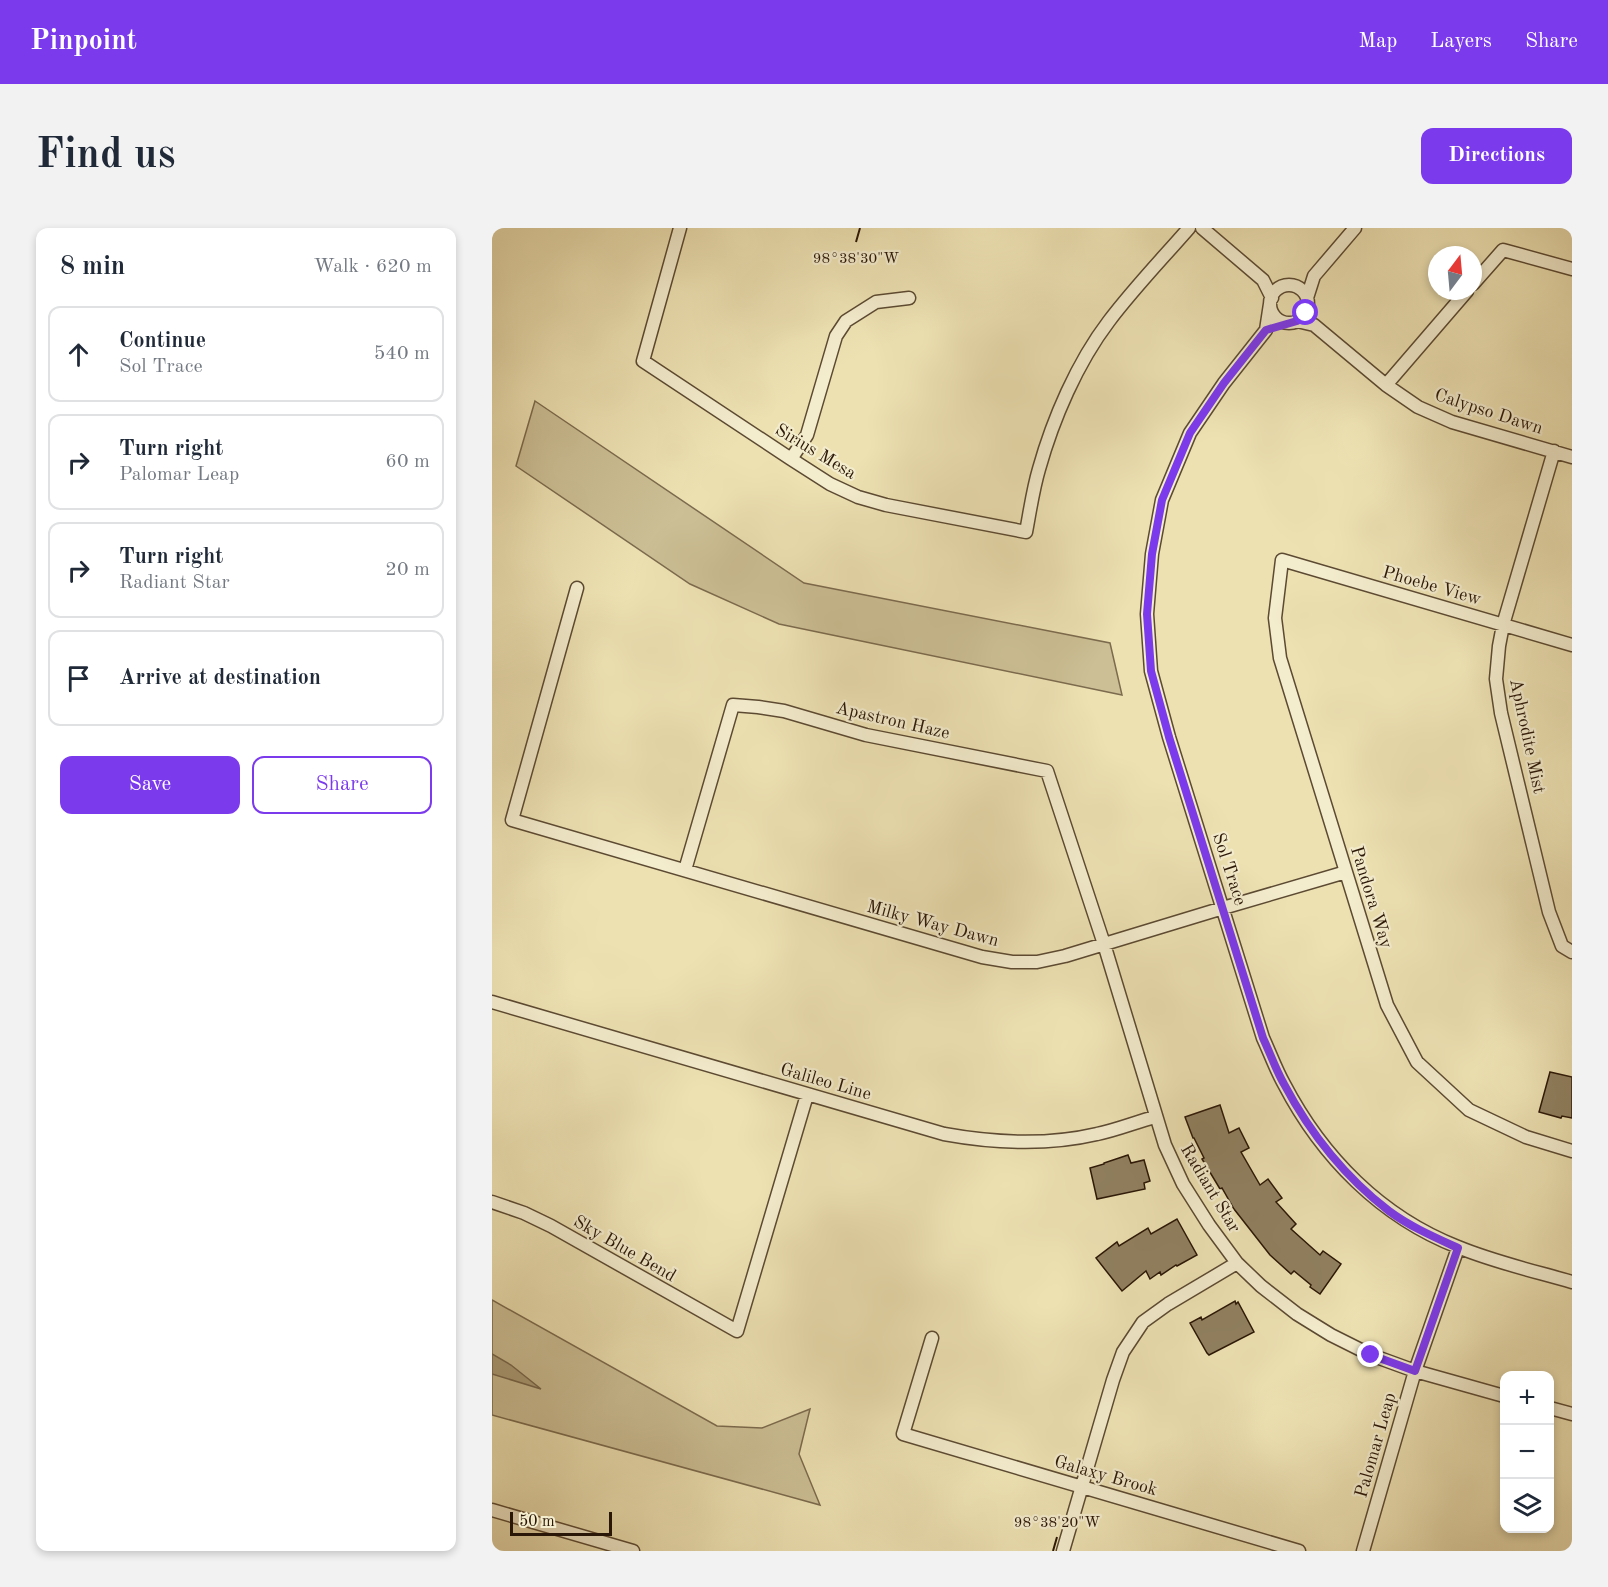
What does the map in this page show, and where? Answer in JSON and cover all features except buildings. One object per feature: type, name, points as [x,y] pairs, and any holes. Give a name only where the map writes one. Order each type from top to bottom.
[{"type":"street","name":"Sirius Mesa","points":[[680,228],[643,361],[830,484],[858,497],[886,505],[1026,532],[1038,471],[1050,434],[1084,359],[1107,323],[1189,228]]},
{"type":"street","points":[[1202,228],[1263,280],[1274,315],[1285,322],[1294,322]]},
{"type":"street","points":[[1266,330],[1294,322],[1306,313],[1314,276],[1354,228]]},
{"type":"street","points":[[1482,274],[1503,250],[1572,269]]},
{"type":"street","points":[[1271,301],[1275,292],[1314,276]]},
{"type":"street","points":[[1263,280],[1297,286],[1302,290],[1314,326]]},
{"type":"street","points":[[791,459],[807,435],[836,336],[846,321],[876,302],[909,298]]},
{"type":"street","points":[[1386,385],[1459,300]]},
{"type":"street","name":"Sol Trace","points":[[1271,301],[1266,330],[1224,383],[1190,433],[1162,500],[1152,554],[1147,614],[1151,671],[1169,737],[1263,1038],[1283,1083],[1304,1120],[1338,1164],[1390,1212],[1425,1233],[1458,1248],[1572,1282]]},
{"type":"street","name":"Calypso Dawn","points":[[1294,322],[1314,326],[1386,385],[1418,407],[1452,422],[1572,457]]},
{"type":"street","name":"Aphrodite Mist","points":[[1554,451],[1503,625],[1498,646],[1496,679],[1501,713],[1549,912],[1562,946],[1572,952]]},
{"type":"street","name":"Phoebe View","points":[[1282,560],[1572,645]]},
{"type":"street","name":"Pandora Way","points":[[1282,560],[1275,618],[1280,658],[1387,1005],[1417,1062],[1469,1110],[1526,1137],[1572,1151]]},
{"type":"street","name":"Milky Way Dawn","points":[[577,588],[512,820],[982,957],[1012,962],[1037,962],[1065,956],[1346,872]]},
{"type":"street","name":"Apastron Haze","points":[[685,870],[732,705],[784,711],[866,735],[1047,771]]},
{"type":"street","name":"Radiant Star","points":[[1047,771],[1104,944],[1155,1117],[1183,1184],[1209,1225],[1237,1263],[1261,1286],[1297,1314],[1331,1335],[1371,1355],[1415,1371],[1500,1395]]},
{"type":"street","name":"Galileo Line","points":[[492,1002],[944,1134],[1004,1142],[1035,1142],[1097,1134],[1155,1117]]},
{"type":"street","name":"Sky Blue Bend","points":[[492,1202],[524,1213],[551,1226],[737,1331],[807,1095]]},
{"type":"street","name":"Palomar Leap","points":[[1363,1551],[1415,1371],[1458,1248]]},
{"type":"street","points":[[1063,1551],[1123,1352],[1143,1322],[1168,1304],[1237,1263]]},
{"type":"street","name":"Galaxy Brook","points":[[932,1338],[903,1434],[1299,1551]]},
{"type":"street","points":[[1554,1409],[1572,1414]]},
{"type":"street","points":[[492,1510],[633,1551]]},
{"type":"shaded area","points":[[535,401],[804,583],[1110,643],[1122,695],[779,624],[690,584],[516,466]]},
{"type":"shaded area","points":[[492,1300],[717,1426],[762,1428],[810,1409],[799,1454],[820,1505],[492,1415]]},
{"type":"shaded area","points":[[492,1354],[511,1365],[541,1389],[492,1374]]},
{"type":"route","points":[[1306,313],[1297,321],[1266,330],[1224,383],[1190,433],[1162,500],[1152,554],[1147,614],[1151,671],[1169,737],[1263,1038],[1283,1083],[1304,1120],[1354,1181],[1390,1212],[1425,1233],[1458,1248],[1415,1371],[1371,1355]]}]
